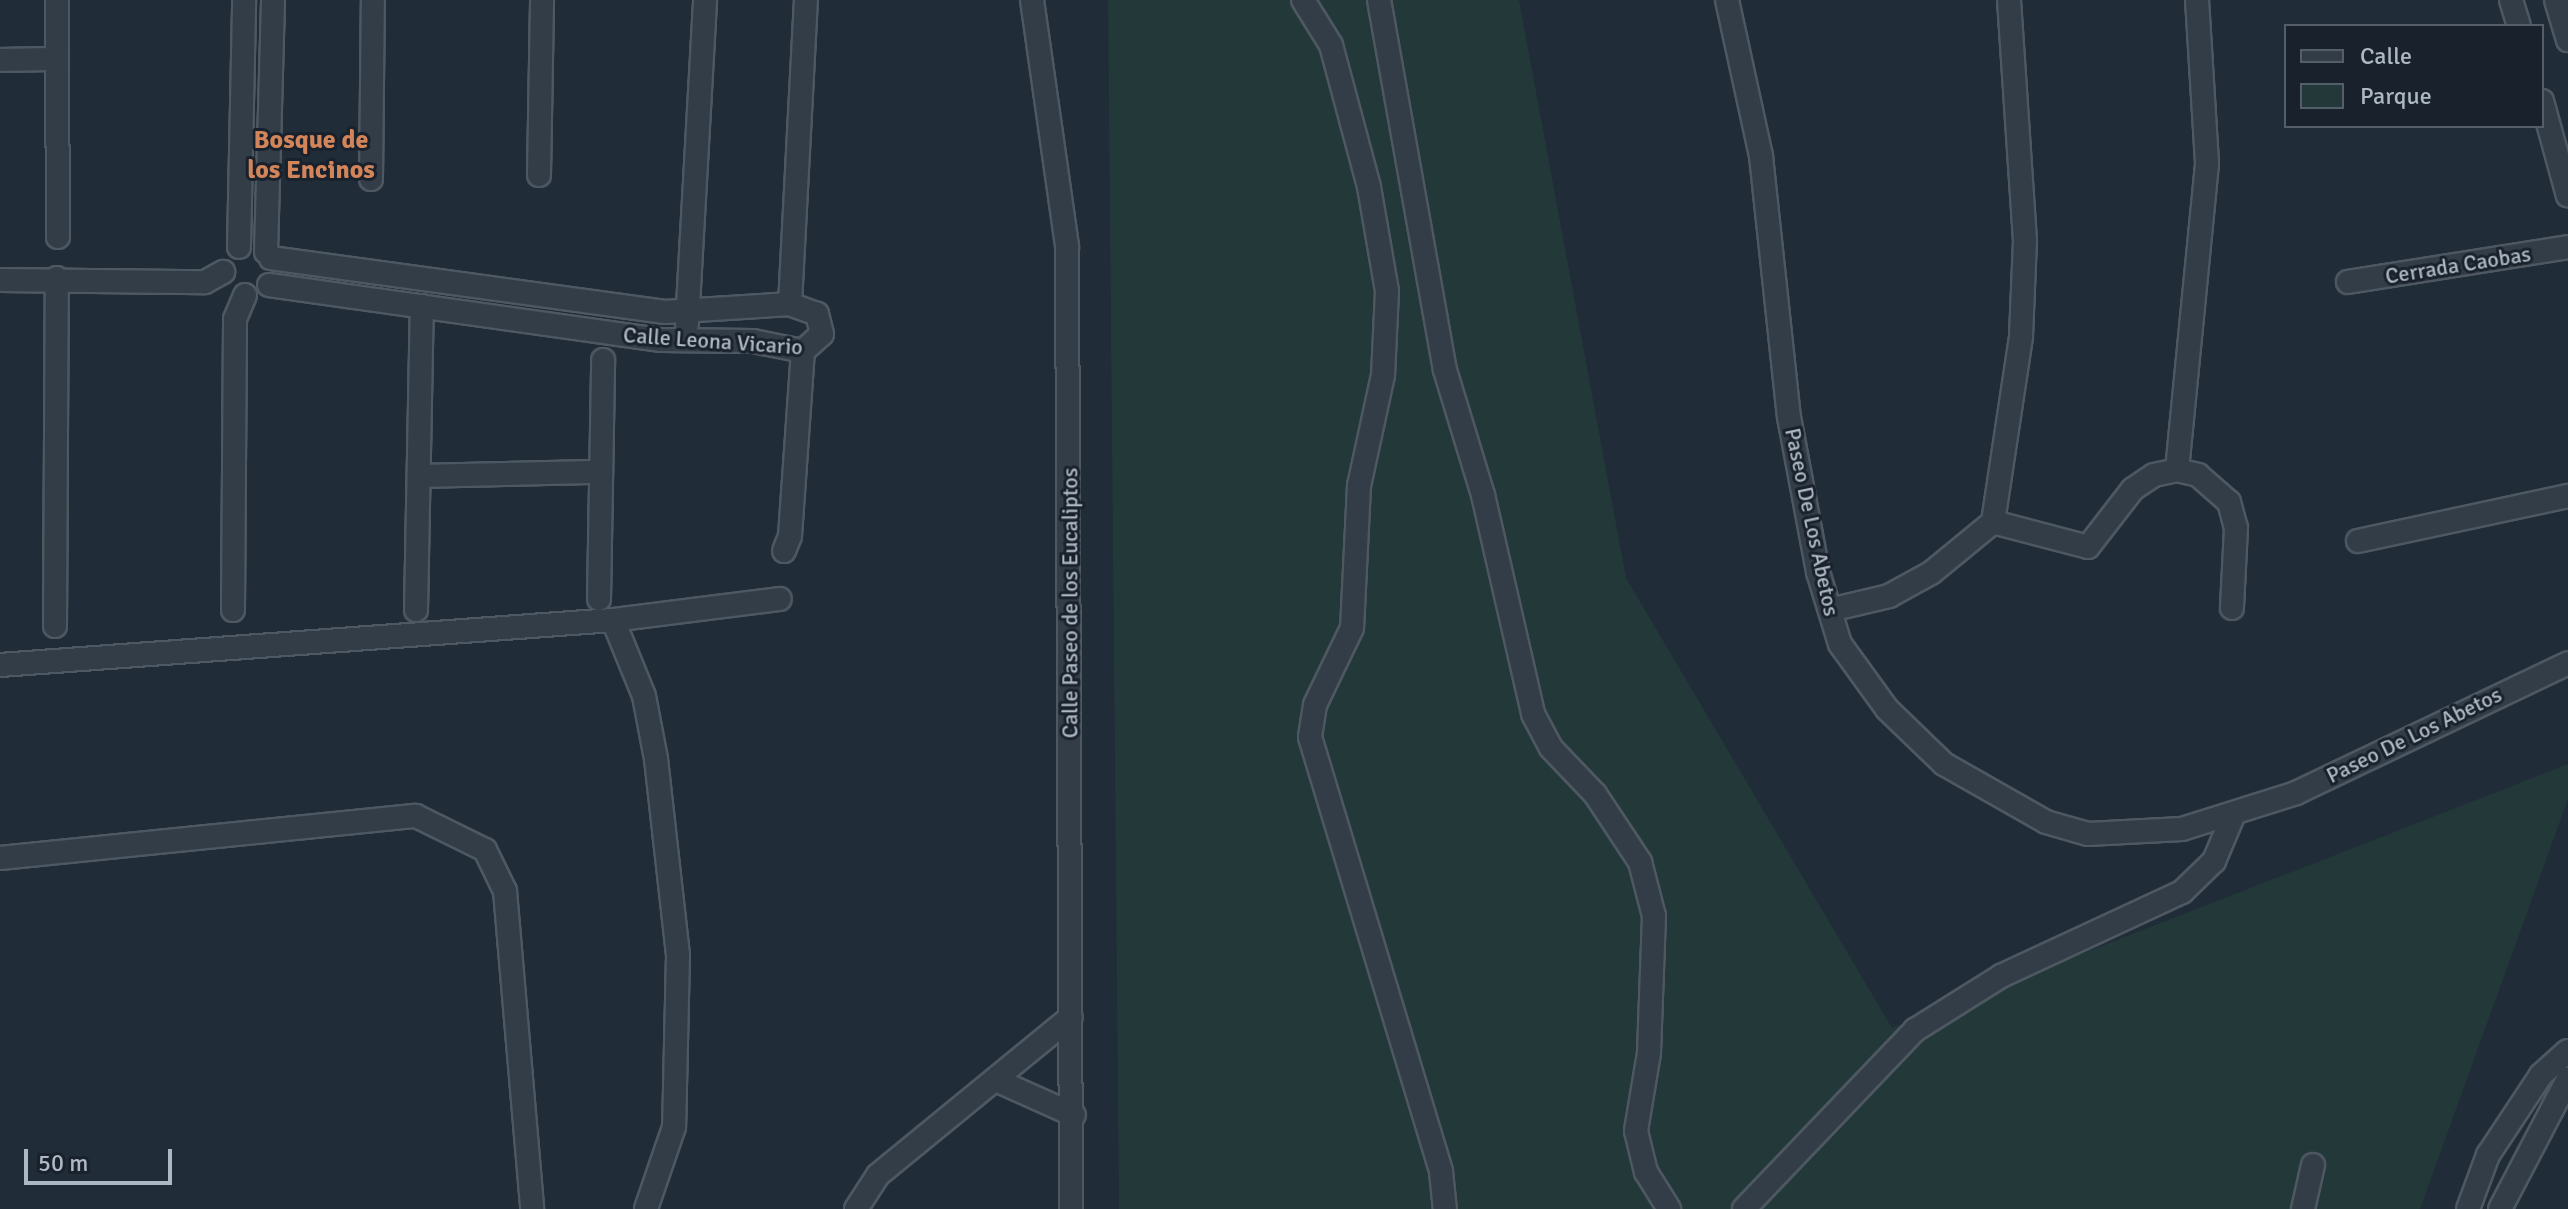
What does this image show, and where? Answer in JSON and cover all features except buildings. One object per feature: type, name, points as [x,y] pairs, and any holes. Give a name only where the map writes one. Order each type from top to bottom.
[{"type":"street","points":[[57,0],[58,237]]},
{"type":"street","points":[[0,280],[57,278],[205,282],[223,272],[239,247],[244,0]]},
{"type":"street","points":[[233,610],[235,319],[245,295],[269,285],[273,0]]},
{"type":"street","points":[[371,179],[373,0]]},
{"type":"street","points":[[539,175],[542,0]]},
{"type":"street","points":[[686,341],[705,0]]},
{"type":"street","points":[[790,304],[806,0]]},
{"type":"street","name":"Calle Paseo de los Eucaliptos","points":[[1032,0],[1067,247],[1074,1115],[1071,1209]]},
{"type":"street","points":[[1303,0],[1331,45],[1369,187],[1387,291],[1383,375],[1359,486],[1352,628],[1315,705],[1310,737],[1317,779],[1441,1172],[1445,1209]]},
{"type":"street","points":[[1379,0],[1445,370],[1483,495],[1533,714],[1551,748],[1595,794],[1640,862],[1654,916],[1649,1053],[1636,1131],[1646,1172],[1669,1209]]},
{"type":"street","name":"Paseo De Los Abetos","points":[[1727,0],[1757,128],[1789,417],[1830,610],[1840,644],[1887,709],[1944,764],[2046,822],[2088,834],[2138,835],[2233,816],[2296,793],[2568,663]]},
{"type":"street","points":[[1830,610],[1889,596],[1931,573],[1993,522],[2021,336],[2025,241],[2009,0]]},
{"type":"street","points":[[2177,470],[2207,163],[2197,0]]},
{"type":"street","points":[[2511,0],[2518,24]]},
{"type":"street","points":[[2556,0],[2568,40]]},
{"type":"street","points":[[0,60],[55,59]]},
{"type":"street","points":[[2544,108],[2568,196]]},
{"type":"street","points":[[239,247],[268,255]]},
{"type":"street","name":"Cerrada Caobas","points":[[2348,282],[2568,247]]},
{"type":"street","name":"Calle Leona Vicario","points":[[268,255],[688,312],[790,304],[817,314],[822,324],[818,343],[803,351],[753,341],[686,341],[269,285]]},
{"type":"street","points":[[223,272],[230,287],[245,295]]},
{"type":"street","points":[[55,626],[57,278]]},
{"type":"street","points":[[455,310],[460,280]]},
{"type":"street","points":[[416,610],[422,306]]},
{"type":"street","points":[[784,551],[803,351]]},
{"type":"street","points":[[599,599],[603,360]]},
{"type":"street","points":[[1993,522],[2088,547],[2133,489],[2177,470],[2214,483],[2229,502],[2236,528],[2232,608]]},
{"type":"street","points":[[419,476],[601,472]]},
{"type":"street","points":[[2358,541],[2568,496]]},
{"type":"street","points":[[0,665],[613,620],[780,599]]},
{"type":"street","points":[[613,620],[644,696],[656,759],[678,955],[674,1127],[646,1209]]},
{"type":"street","points":[[0,858],[416,816],[485,850],[505,891],[532,1209]]},
{"type":"street","points":[[1744,1209],[1915,1030],[2001,976],[2182,892],[2214,861],[2233,816]]},
{"type":"street","points":[[856,1209],[878,1175],[998,1081],[1071,1017]]},
{"type":"street","points":[[2468,1209],[2488,1155],[2541,1075],[2568,1051]]},
{"type":"street","points":[[2500,1209],[2568,1079]]},
{"type":"street","points":[[998,1081],[1074,1115]]},
{"type":"street","points":[[2303,1209],[2313,1165]]},
{"type":"green space","points":[[1108,0],[1519,0],[1626,578],[1892,1028],[2568,764],[2568,799],[2420,1209],[1119,1209]]},
{"type":"district","name":"Bosque de los Encinos","points":[[311,156]]}]
